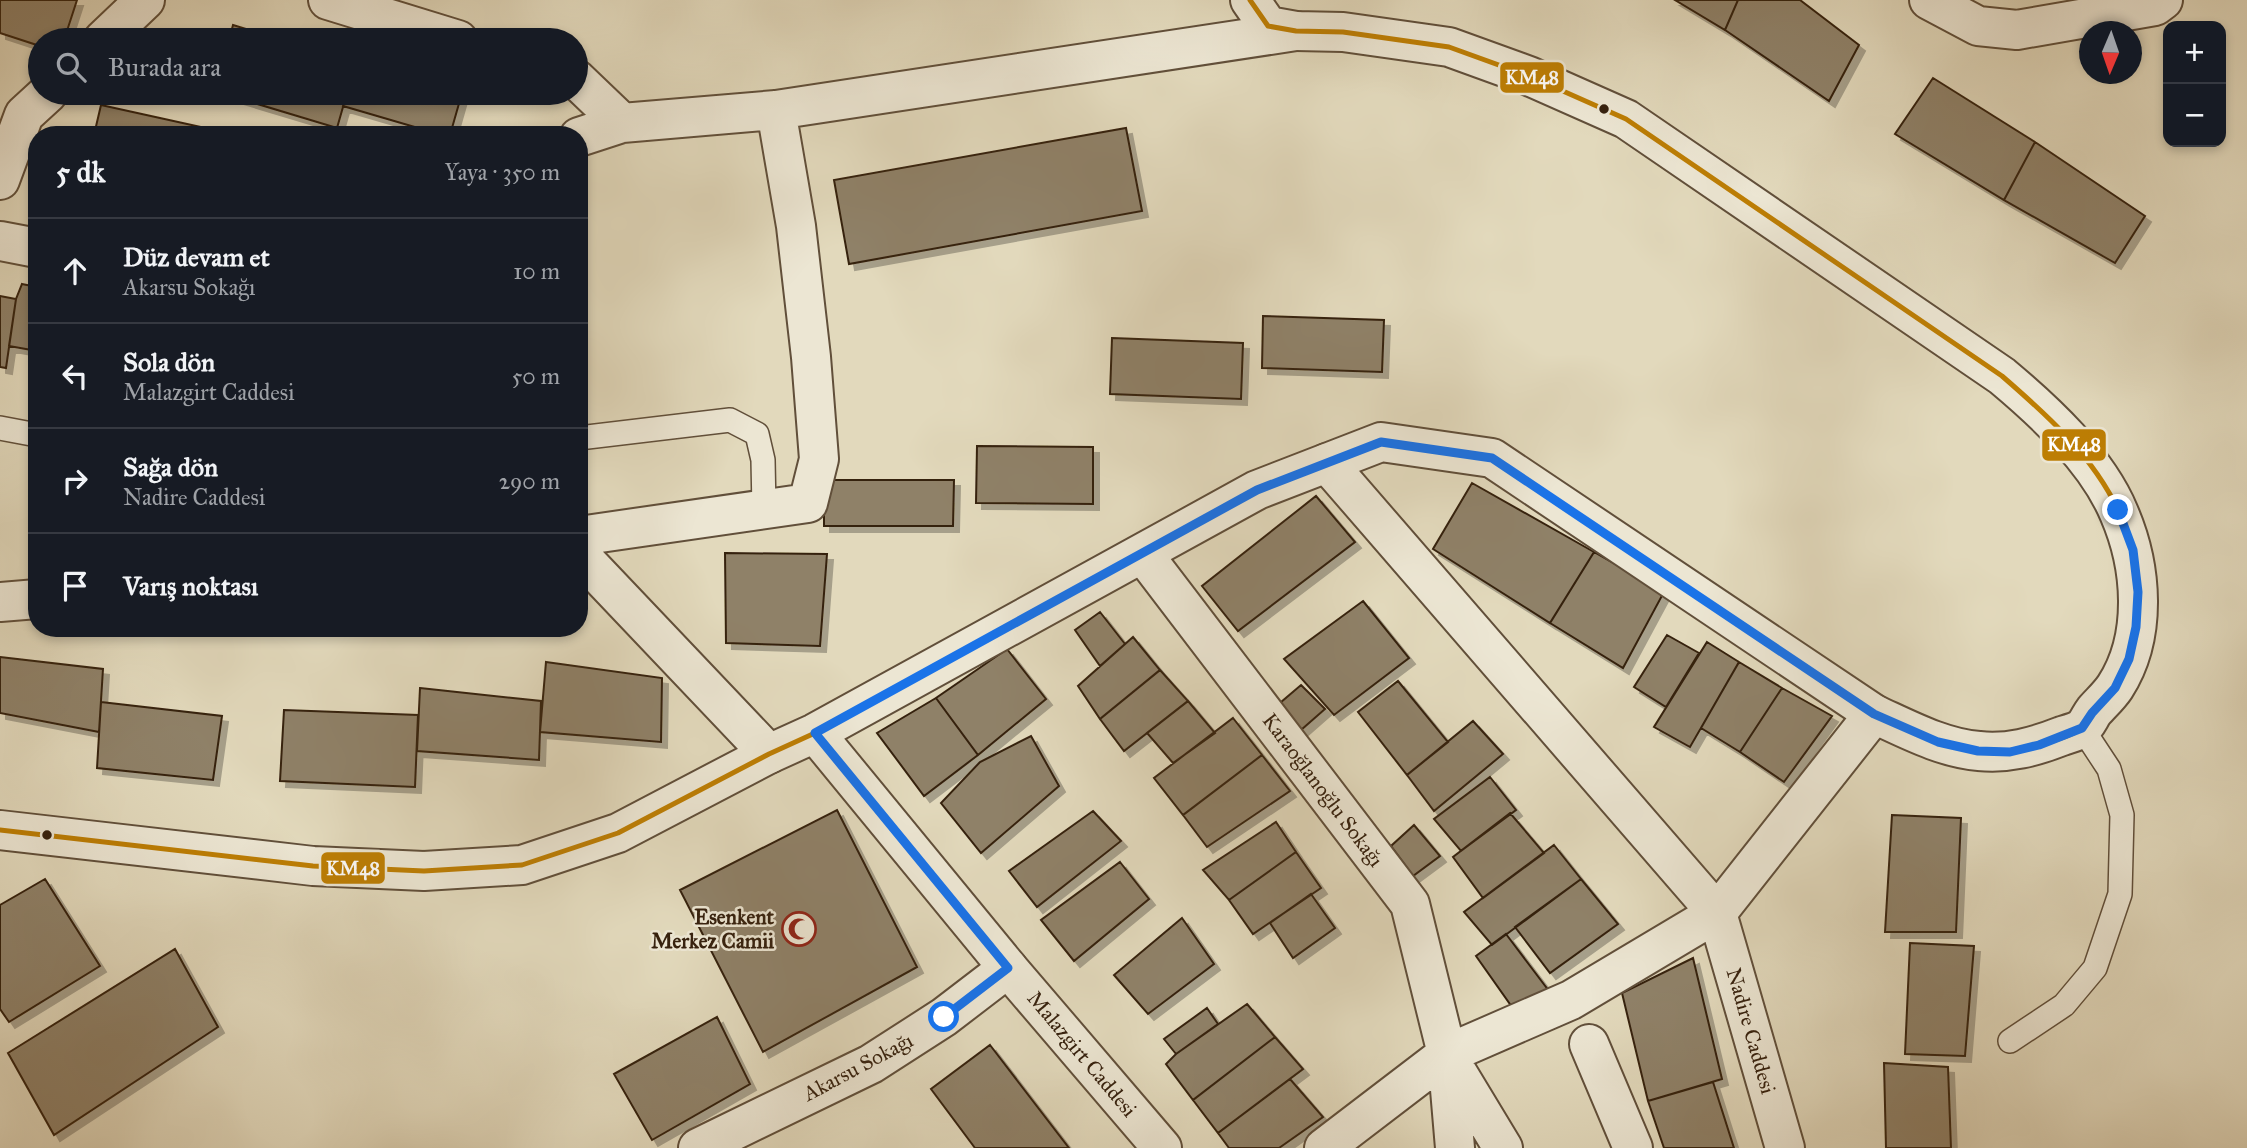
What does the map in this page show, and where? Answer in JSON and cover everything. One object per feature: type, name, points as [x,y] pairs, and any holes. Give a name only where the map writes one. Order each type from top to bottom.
[{"type":"street","points":[[116,28],[145,0]]},
{"type":"street","points":[[328,0],[419,28]]},
{"type":"street","points":[[0,830],[313,866],[424,871],[522,865],[618,833],[815,733],[1257,490],[1381,442],[1492,458],[1874,714],[1938,742],[1978,751],[2010,752],[2039,745],[2082,728],[2115,688],[2129,659],[2136,627],[2137,581],[2133,550],[2118,510],[2096,474],[2066,435],[2038,406],[2002,376],[1626,119],[1529,76],[1449,47],[1343,32],[1296,31],[1268,26],[1250,0]]},
{"type":"street","points":[[1929,0],[1978,26],[2017,30],[2157,2]]},
{"type":"street","points":[[588,134],[622,123],[776,110],[1296,31]]},
{"type":"street","points":[[588,90],[622,123]]},
{"type":"street","points":[[0,180],[24,105]]},
{"type":"street","points":[[588,535],[808,503],[819,459],[800,256],[776,110]]},
{"type":"street","points":[[0,241],[28,246]]},
{"type":"street","points":[[1328,463],[1717,913]]},
{"type":"street","name":"Karaoğlanoğlu Sokağı","points":[[1143,554],[1410,904],[1447,1054]]},
{"type":"street","points":[[588,563],[769,754]]},
{"type":"street","points":[[0,603],[28,600]]},
{"type":"street","points":[[1324,1148],[1447,1054],[1571,1000],[1717,913],[1874,714]]},
{"type":"street","name":"Malazgirt Caddesi","points":[[815,733],[1008,968],[1162,1148]]},
{"type":"street","name":"Nadire Caddesi","points":[[1717,913],[1785,1148]]},
{"type":"street","name":"Akarsu Sokağı","points":[[720,1143],[907,1043],[1008,968]]},
{"type":"street","points":[[1589,1044],[1633,1148]]},
{"type":"street","points":[[1447,1054],[1455,1148]]},
{"type":"street","points":[[1447,1054],[1503,1148]]},
{"type":"lane","points":[[588,437],[730,420],[757,434],[763,460],[764,509]]},
{"type":"lane","points":[[0,428],[28,433]]},
{"type":"lane","points":[[2010,1041],[2064,1005],[2095,968],[2119,894],[2122,815],[2109,769],[2082,728]]},
{"type":"building","points":[[0,0],[77,0],[68,28],[28,28],[28,42],[0,33]]},
{"type":"building","points":[[1675,0],[1738,0],[1725,30]]},
{"type":"building","points":[[1738,0],[1800,0],[1859,45],[1829,101],[1725,30]]},
{"type":"building","points":[[1933,78],[2035,142],[2004,200],[1895,134]]},
{"type":"building","points":[[101,105],[196,126],[96,126]]},
{"type":"building","points":[[261,105],[344,105],[338,126]]},
{"type":"building","points":[[459,105],[453,126],[411,126],[343,106]]},
{"type":"building","points":[[1126,128],[1142,211],[849,264],[834,180]]},
{"type":"building","points":[[2035,142],[2145,216],[2115,263],[2004,200]]},
{"type":"building","points":[[22,284],[28,285],[28,349],[9,346],[16,299]]},
{"type":"building","points":[[0,296],[16,299],[6,368],[0,367]]},
{"type":"building","points":[[1263,316],[1384,320],[1382,372],[1262,368]]},
{"type":"building","points":[[1112,338],[1243,343],[1241,399],[1110,394]]},
{"type":"building","points":[[977,446],[1093,447],[1093,504],[976,503]]},
{"type":"building","points":[[824,480],[954,480],[953,526],[824,526]]},
{"type":"building","points":[[1472,483],[1594,552],[1550,623],[1433,549]]},
{"type":"building","points":[[1316,496],[1355,542],[1238,631],[1202,586]]},
{"type":"building","points":[[1594,552],[1664,592],[1623,668],[1550,623]]},
{"type":"building","points":[[725,553],[827,554],[820,646],[726,643]]},
{"type":"building","points":[[1363,601],[1409,658],[1334,715],[1284,659]]},
{"type":"building","points":[[1100,612],[1125,644],[1100,666],[1075,630]]},
{"type":"building","points":[[1667,635],[1699,653],[1666,707],[1634,687]]},
{"type":"building","points":[[1133,637],[1160,670],[1100,719],[1078,686]]},
{"type":"building","points":[[1707,642],[1739,662],[1690,747],[1654,727]]},
{"type":"building","points":[[1007,649],[1046,699],[978,755],[936,698]]},
{"type":"building","points":[[0,657],[103,669],[99,732],[0,713]]},
{"type":"building","points":[[546,662],[662,678],[661,742],[540,732]]},
{"type":"building","points":[[1739,662],[1782,688],[1740,752],[1701,728]]},
{"type":"building","points":[[1160,670],[1188,701],[1124,751],[1100,719]]},
{"type":"building","points":[[1398,681],[1448,742],[1407,775],[1358,712]]},
{"type":"building","points":[[1301,685],[1325,709],[1301,730],[1280,703]]},
{"type":"building","points":[[420,688],[541,701],[539,760],[417,751]]},
{"type":"building","points":[[1782,688],[1832,716],[1784,782],[1740,752]]},
{"type":"building","points":[[936,698],[978,755],[924,796],[877,733]]},
{"type":"building","points":[[1188,701],[1215,733],[1173,763],[1147,733]]},
{"type":"building","points":[[101,702],[222,716],[213,780],[97,768]]},
{"type":"building","points":[[284,710],[418,715],[415,787],[280,781]]},
{"type":"building","points":[[1233,718],[1262,755],[1183,815],[1154,778]]},
{"type":"building","points":[[1473,721],[1503,754],[1434,811],[1407,775]]},
{"type":"building","points":[[1031,736],[1059,786],[981,853],[941,803],[980,762]]},
{"type":"building","points":[[1262,755],[1290,791],[1207,847],[1183,815]]},
{"type":"building","points":[[1490,777],[1516,810],[1461,851],[1434,819]]},
{"type":"building","name":"Esenkent Merkez Camii","points":[[837,810],[917,967],[763,1052],[680,890]]},
{"type":"building","points":[[1093,811],[1121,841],[1037,907],[1009,871]]},
{"type":"building","points":[[1510,813],[1544,853],[1483,898],[1453,857]]},
{"type":"building","points":[[1892,815],[1961,818],[1956,932],[1885,932]]},
{"type":"building","points":[[1276,822],[1296,852],[1229,900],[1203,870]]},
{"type":"building","points":[[1414,825],[1440,856],[1413,876],[1391,846]]},
{"type":"building","points":[[1554,845],[1581,879],[1492,945],[1464,912]]},
{"type":"building","points":[[1296,852],[1321,888],[1253,934],[1229,900]]},
{"type":"building","points":[[1120,862],[1149,899],[1074,961],[1041,920]]},
{"type":"building","points":[[45,879],[100,966],[9,1022],[0,1009],[0,905]]},
{"type":"building","points":[[1581,879],[1618,924],[1550,973],[1515,927]]},
{"type":"building","points":[[1311,894],[1335,928],[1293,958],[1270,923]]},
{"type":"building","points":[[1182,918],[1214,964],[1148,1014],[1114,975]]},
{"type":"building","points":[[1506,934],[1549,991],[1517,1014],[1476,956]]},
{"type":"building","points":[[1910,943],[1974,946],[1965,1056],[1905,1054]]},
{"type":"building","points":[[175,949],[218,1027],[54,1135],[8,1053]]},
{"type":"building","points":[[1693,958],[1722,1079],[1648,1101],[1622,993]]},
{"type":"building","points":[[1247,1004],[1275,1037],[1193,1100],[1166,1064]]},
{"type":"building","points":[[1207,1008],[1218,1024],[1176,1054],[1164,1039]]},
{"type":"building","points":[[717,1017],[750,1084],[652,1140],[614,1074]]},
{"type":"building","points":[[1275,1037],[1303,1069],[1218,1133],[1193,1100]]},
{"type":"building","points":[[990,1045],[1069,1148],[975,1148],[931,1089]]},
{"type":"building","points":[[1884,1063],[1948,1067],[1951,1148],[1886,1148]]},
{"type":"building","points":[[1290,1079],[1323,1117],[1279,1148],[1229,1148],[1218,1133]]},
{"type":"building","points":[[1713,1082],[1734,1148],[1664,1148],[1648,1101]]},
{"type":"transit line","name":"KM48","points":[[0,830],[313,866],[424,871],[522,865],[618,833],[815,733],[1257,490],[1381,442],[1492,458],[1874,714],[1930,739],[1974,751],[1999,752],[2051,741],[2074,733],[2086,724],[2115,687],[2132,645],[2138,601],[2133,555],[2119,512],[2109,492],[2083,455],[2036,406],[2002,376],[1626,119],[1529,76],[1449,47],[1343,32],[1296,31],[1268,26],[1250,0]]},
{"type":"place","name":"Esenkent Merkez Camii","points":[[799,929]]},
{"type":"route","points":[[944,1017],[1008,968],[815,733],[1257,490],[1381,442],[1492,458],[1874,714],[1938,742],[1978,751],[2010,752],[2039,745],[2082,728],[2115,688],[2129,659],[2136,627],[2138,592],[2133,550],[2118,510]]}]
